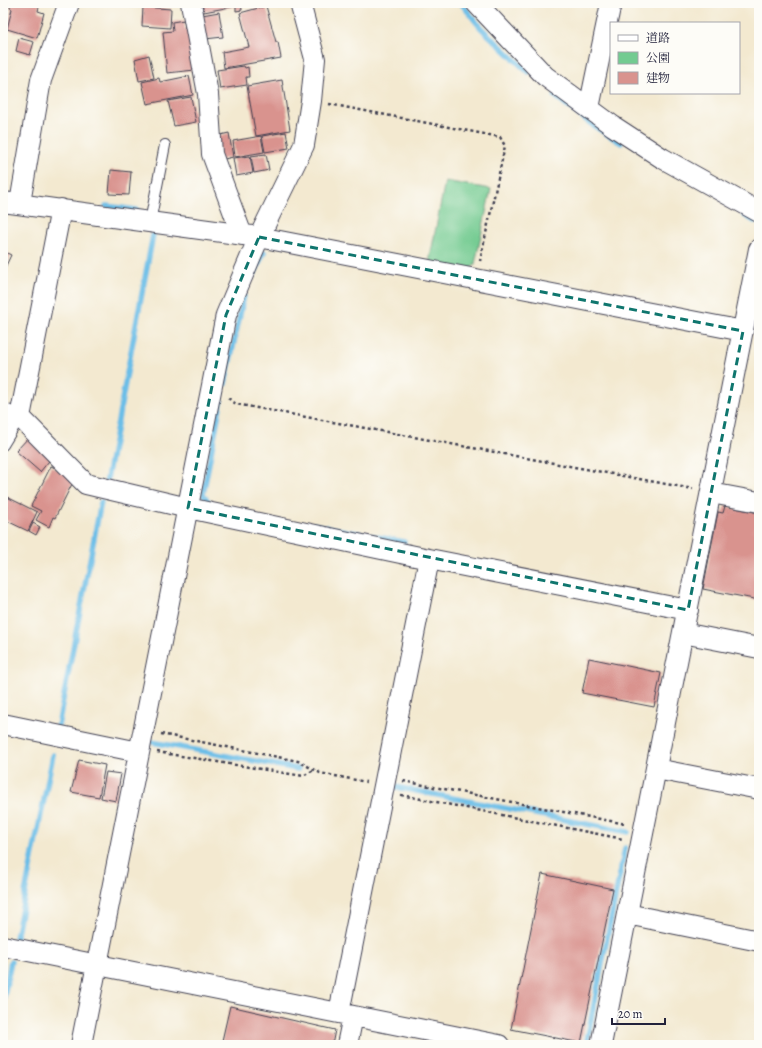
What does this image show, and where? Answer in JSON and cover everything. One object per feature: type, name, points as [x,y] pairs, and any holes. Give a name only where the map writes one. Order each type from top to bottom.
[{"type":"street","points":[[69,3],[41,80],[11,202],[251,236],[743,331]]},
{"type":"street","points":[[191,3],[208,94],[212,154],[251,236]]},
{"type":"street","points":[[81,1045],[188,508],[211,384],[226,315],[251,236],[304,145],[311,101],[315,59],[300,3]]},
{"type":"street","points":[[476,3],[545,76],[662,158],[759,212]]},
{"type":"street","points":[[589,108],[611,3]]},
{"type":"street","points":[[62,209],[12,415],[86,484],[188,508],[429,559],[688,610]]},
{"type":"street","points":[[601,1045],[759,249]]},
{"type":"street","points":[[711,493],[759,502]]},
{"type":"street","points":[[347,1045],[346,1014],[384,785],[429,559]]},
{"type":"street","points":[[683,633],[759,648]]},
{"type":"street","points":[[3,724],[141,744]]},
{"type":"street","points":[[656,769],[759,789]]},
{"type":"street","points":[[627,914],[759,941]]},
{"type":"street","points":[[3,946],[499,1045]]},
{"type":"lane","points":[[150,222],[165,145]]},
{"type":"lane","points":[[3,445],[12,415]]},
{"type":"path","points":[[311,101],[500,137],[505,146],[476,279]]},
{"type":"path","points":[[211,384],[236,404],[711,493]]},
{"type":"path","points":[[141,744],[303,776],[315,770]]},
{"type":"path","points":[[141,744],[298,761],[320,773],[643,835]]},
{"type":"path","points":[[384,785],[643,835]]},
{"type":"highlighted area","points":[[259,237],[743,331],[688,610],[188,508],[226,315]]},
{"type":"green space","points":[[445,181],[491,189],[475,264],[469,271],[429,263]]},
{"type":"building","points":[[11,3],[40,3],[38,11],[44,13],[37,38],[7,29],[12,9],[10,8]]},
{"type":"building","points":[[202,3],[241,3],[242,10],[236,11],[236,6],[204,12]]},
{"type":"building","points":[[266,6],[276,42],[278,42],[281,58],[224,68],[222,52],[249,47],[240,13]]},
{"type":"building","points":[[143,7],[171,9],[170,28],[142,26]]},
{"type":"building","points":[[219,12],[223,37],[205,39],[202,15]]},
{"type":"building","points":[[184,20],[185,29],[191,29],[195,70],[167,73],[163,32],[173,31],[172,22]]},
{"type":"building","points":[[19,38],[34,42],[30,55],[16,51]]},
{"type":"building","points":[[149,55],[154,78],[139,81],[135,59]]},
{"type":"building","points":[[244,66],[245,68],[248,67],[249,77],[246,77],[247,85],[220,89],[217,70]]},
{"type":"building","points":[[189,76],[193,95],[147,104],[142,82],[159,78],[160,82]]},
{"type":"building","points":[[282,80],[290,130],[256,136],[247,86]]},
{"type":"building","points":[[191,97],[196,122],[174,126],[168,101]]},
{"type":"building","points":[[286,132],[289,148],[265,152],[262,136]]},
{"type":"building","points":[[229,133],[233,157],[220,160],[216,136]]},
{"type":"building","points":[[261,136],[264,152],[235,157],[233,141]]},
{"type":"building","points":[[266,154],[269,170],[254,173],[251,156]]},
{"type":"building","points":[[250,156],[253,173],[236,176],[233,158]]},
{"type":"building","points":[[111,170],[131,172],[129,195],[109,194]]},
{"type":"building","points":[[3,251],[11,255],[3,272]]},
{"type":"building","points":[[30,436],[53,456],[40,472],[16,451]]},
{"type":"building","points":[[51,466],[75,478],[49,527],[36,520],[41,511],[31,506]]},
{"type":"building","points":[[7,497],[37,512],[28,531],[3,519],[3,505]]},
{"type":"building","points":[[725,506],[759,513],[759,600],[703,589],[718,512],[723,513]]},
{"type":"building","points":[[33,523],[40,527],[36,535],[29,531]]},
{"type":"building","points":[[589,658],[661,673],[654,707],[582,693]]},
{"type":"building","points":[[79,760],[105,765],[99,797],[71,792]]},
{"type":"building","points":[[106,772],[121,774],[116,801],[101,798]]},
{"type":"building","points":[[542,874],[613,889],[581,1043],[511,1029]]},
{"type":"building","points":[[230,1006],[335,1030],[332,1045],[221,1045]]},
{"type":"waterway","points":[[461,3],[481,28],[528,72]]},
{"type":"waterway","points":[[555,96],[594,126],[621,143]]},
{"type":"waterway","points":[[106,206],[137,210]]},
{"type":"waterway","points":[[744,215],[754,221]]},
{"type":"waterway","points":[[106,484],[153,235]]},
{"type":"waterway","points":[[254,274],[264,252]]},
{"type":"waterway","points":[[225,384],[244,296]]},
{"type":"waterway","points":[[215,506],[211,505],[203,494],[221,402]]},
{"type":"waterway","points":[[58,726],[101,502]]},
{"type":"waterway","points":[[314,525],[404,542]]},
{"type":"waterway","points":[[152,742],[298,769]]},
{"type":"waterway","points":[[16,938],[53,755]]},
{"type":"waterway","points":[[391,786],[628,832]]},
{"type":"waterway","points":[[586,1045],[625,848]]},
{"type":"waterway","points":[[3,1001],[11,961]]}]
